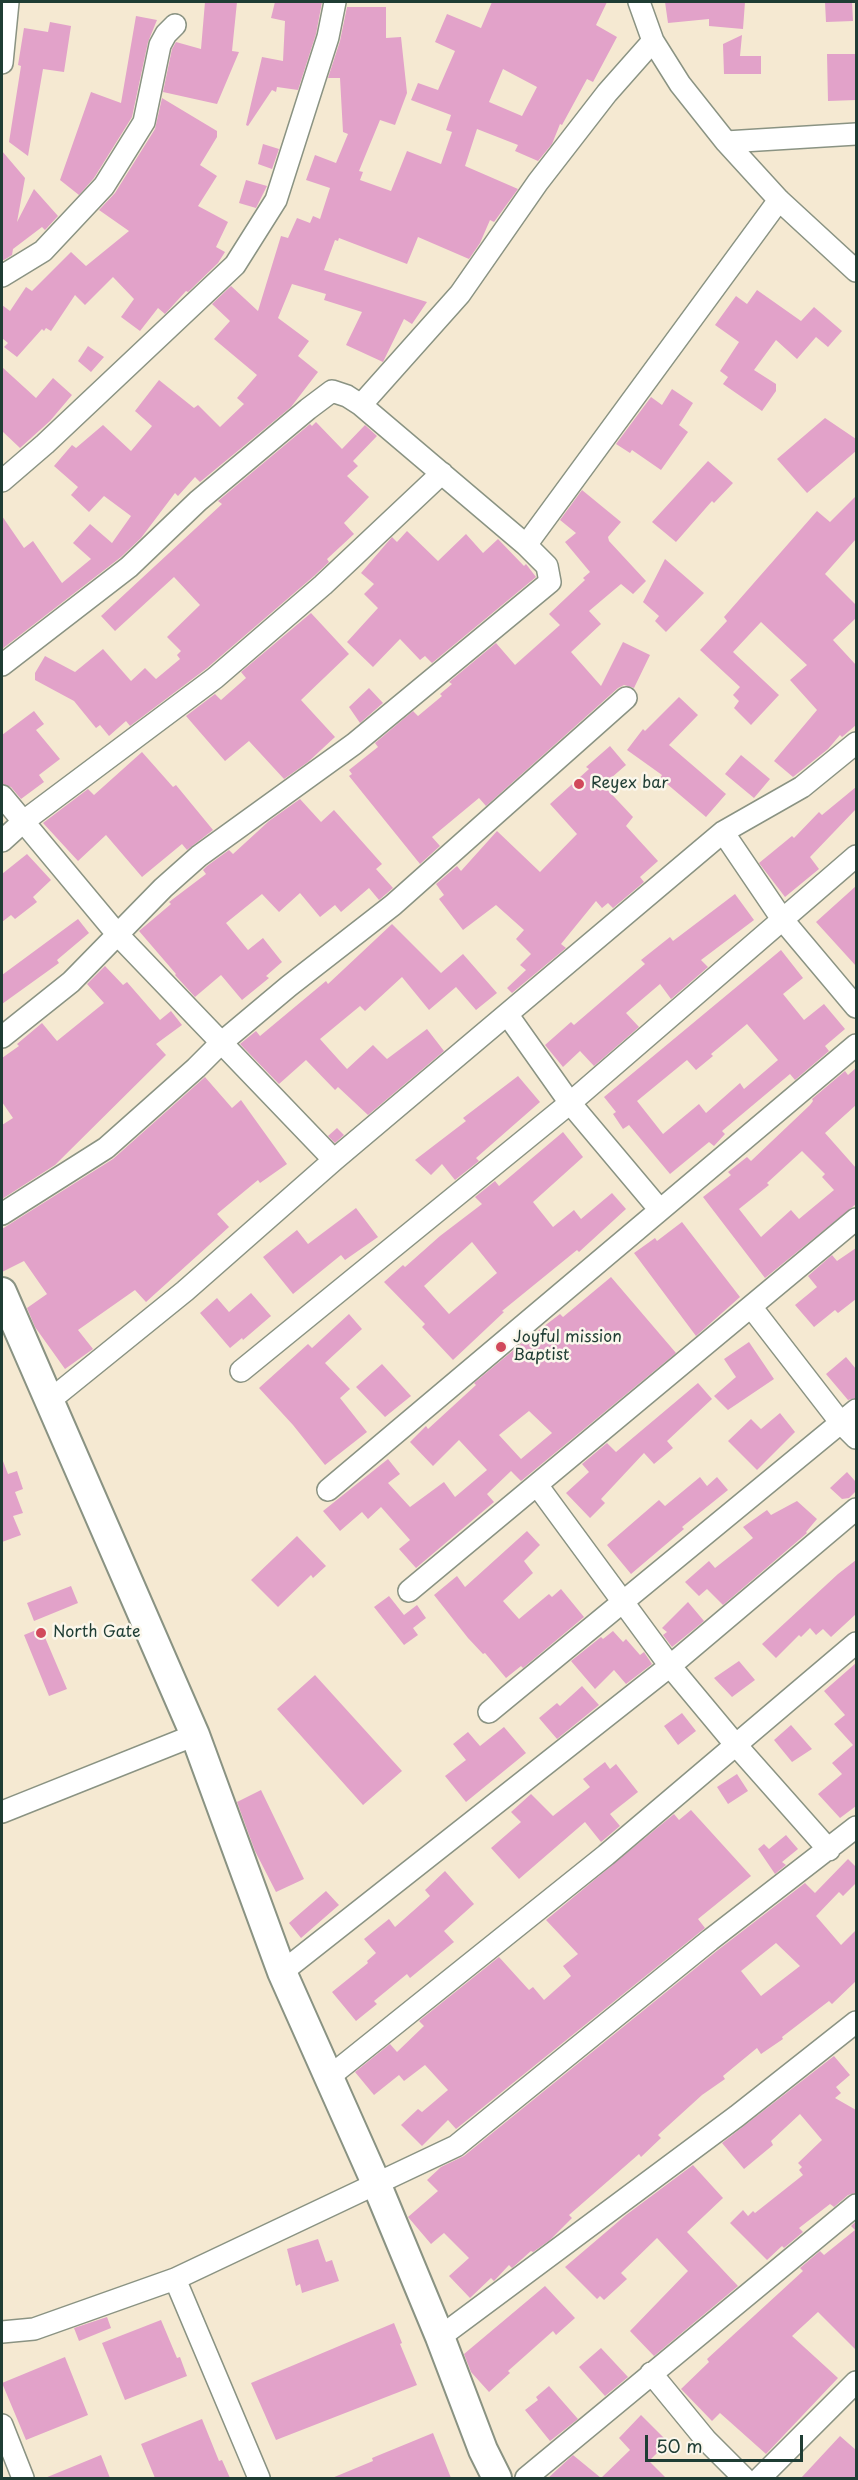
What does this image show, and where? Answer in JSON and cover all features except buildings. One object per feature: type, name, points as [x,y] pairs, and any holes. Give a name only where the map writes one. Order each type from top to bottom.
[{"type":"street","points":[[2,63],[8,2]]},
{"type":"street","points":[[2,481],[45,444],[235,265],[276,200],[328,37],[335,2]]},
{"type":"street","points":[[639,2],[653,41],[681,84],[726,142],[779,200],[856,271]]},
{"type":"street","points":[[2,276],[43,251],[104,186],[144,122],[160,45],[175,25]]},
{"type":"street","points":[[361,405],[460,294],[538,182],[607,93],[653,41]]},
{"type":"street","points":[[726,142],[856,134]]},
{"type":"street","points":[[526,546],[779,200]]},
{"type":"street","points":[[2,664],[129,567],[198,501],[332,391],[347,396],[361,405],[526,546],[547,566],[550,582],[354,744],[198,856],[163,888],[71,982],[2,1037]]},
{"type":"street","points":[[2,842],[24,821],[215,678],[323,585],[442,473]]},
{"type":"street","points":[[2,1214],[106,1148],[221,1043],[289,986],[393,905],[626,698]]},
{"type":"street","points":[[50,1401],[185,1292],[334,1160],[723,832],[802,787],[856,743]]},
{"type":"street","points":[[2,796],[118,935],[334,1160]]},
{"type":"street","points":[[723,832],[782,919],[856,1006]]},
{"type":"street","points":[[241,1371],[570,1103],[856,856]]},
{"type":"street","points":[[507,1014],[570,1103],[660,1210]]},
{"type":"street","points":[[328,1490],[856,1045]]},
{"type":"street","points":[[409,1591],[752,1308],[856,1219]]},
{"type":"street","points":[[2,1292],[195,1735],[282,1972],[376,2183],[440,2337],[483,2450],[497,2478]]},
{"type":"street","points":[[752,1308],[849,1416],[856,1438]]},
{"type":"street","points":[[489,1712],[849,1416]]},
{"type":"street","points":[[537,1485],[670,1666],[735,1744],[829,1850]]},
{"type":"street","points":[[282,1972],[670,1666],[856,1509]]},
{"type":"street","points":[[329,2078],[606,1855],[856,1643]]},
{"type":"street","points":[[2,1812],[195,1735]]},
{"type":"street","points":[[2,2332],[34,2328],[175,2278],[456,2146],[710,1940],[856,1827]]},
{"type":"street","points":[[440,2337],[737,2116],[856,2022]]},
{"type":"street","points":[[526,2478],[856,2205]]},
{"type":"street","points":[[175,2278],[259,2478]]},
{"type":"street","points":[[651,2373],[706,2440],[744,2478]]},
{"type":"street","points":[[760,2478],[856,2382]]},
{"type":"street","points":[[2,2425],[23,2478]]},
{"type":"place","name":"Reyex bar","points":[[579,784]]},
{"type":"place","name":"Joyful mission Baptist","points":[[501,1347]]},
{"type":"place","name":"North Gate","points":[[41,1633]]}]
